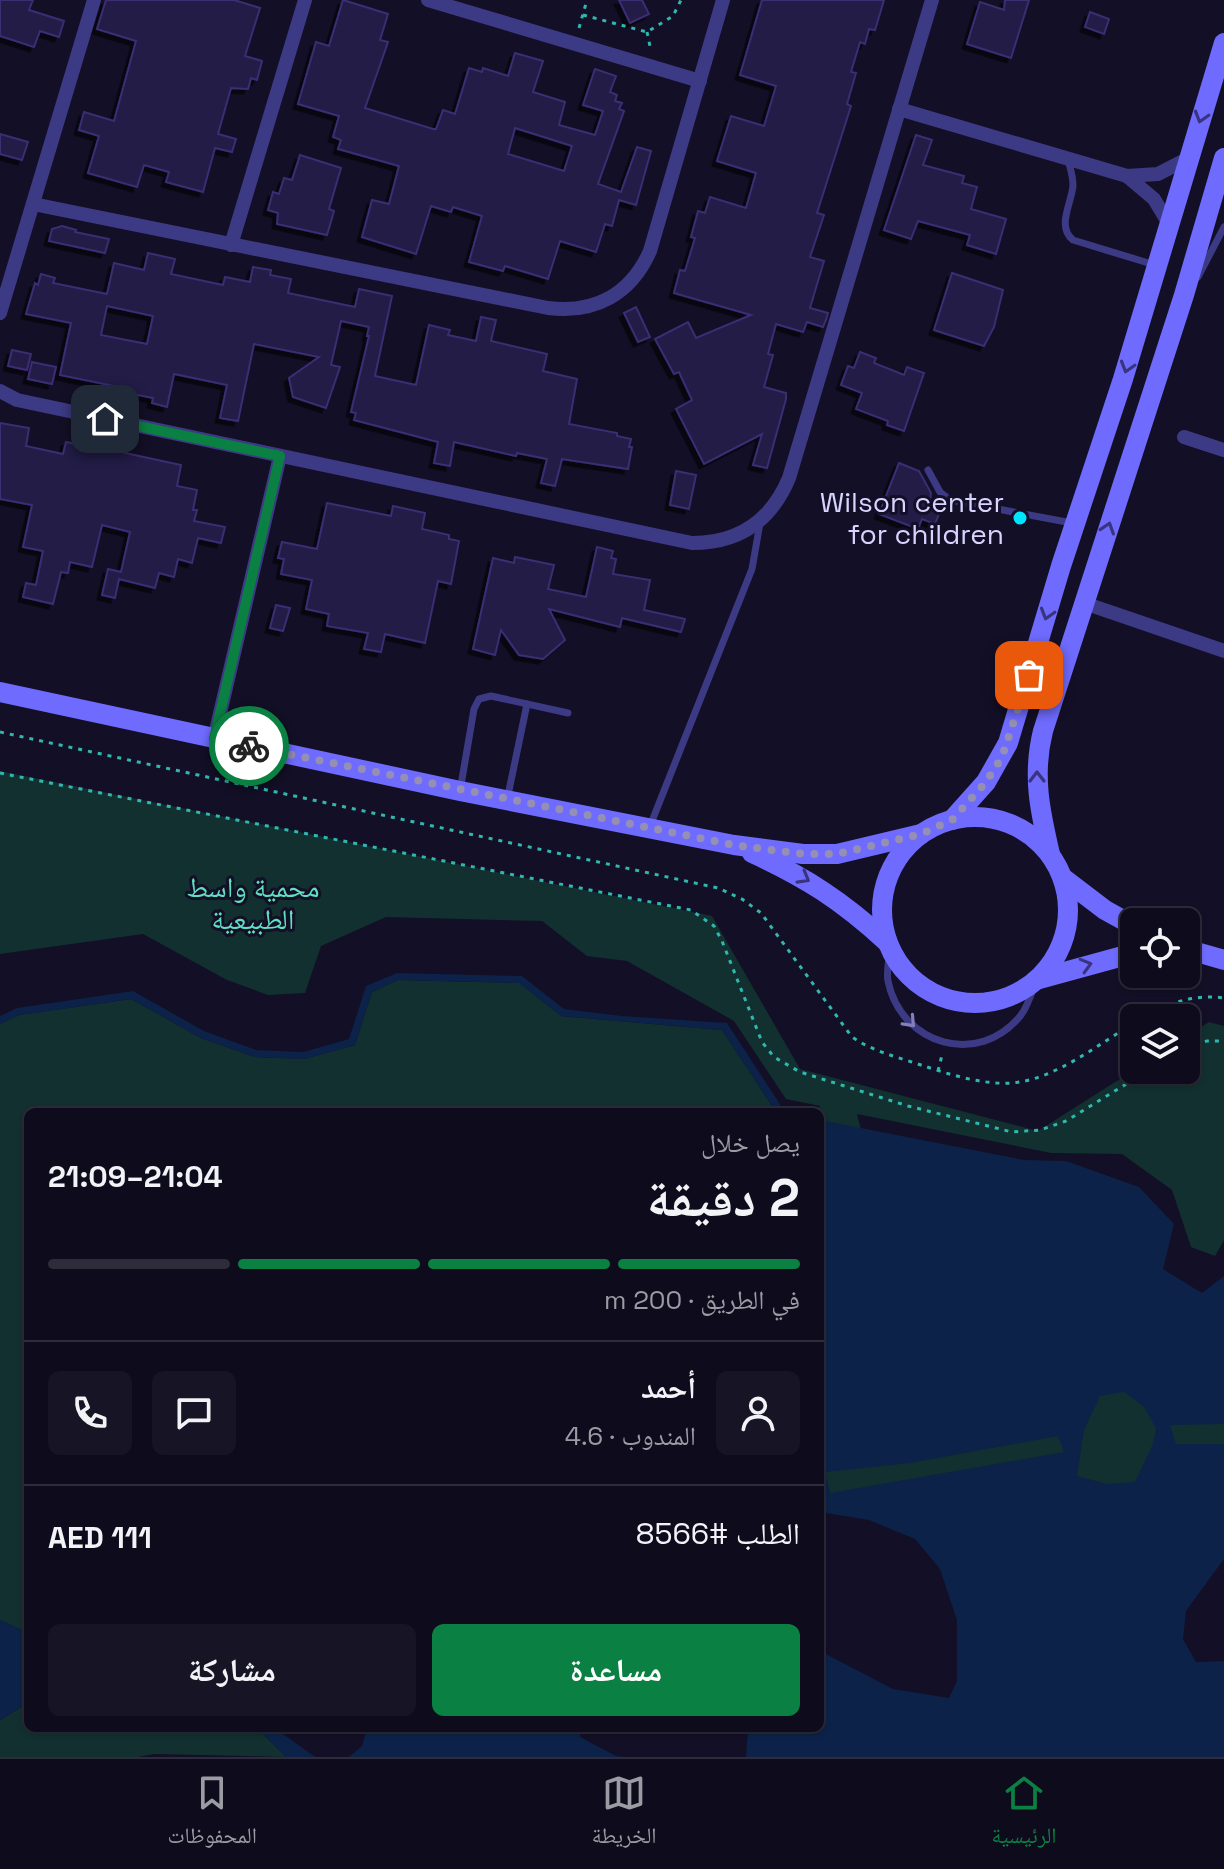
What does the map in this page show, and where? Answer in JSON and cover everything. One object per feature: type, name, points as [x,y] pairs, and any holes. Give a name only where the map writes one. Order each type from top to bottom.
[{"type":"main road","points":[[952,820],[986,782],[1008,743],[1224,43]]},
{"type":"main road","points":[[1050,854],[1036,787],[1038,750],[1184,295],[1224,158]]},
{"type":"main road","points":[[1096,460],[1098,494],[1082,546],[1085,556],[1097,563]]},
{"type":"main road","points":[[0,692],[507,801],[734,845],[803,854],[837,854],[921,834],[952,820],[973,817],[1006,823],[1035,838],[1050,854],[1063,878],[1068,900],[1064,941],[1038,980],[1020,992],[984,1003],[965,1002],[928,990],[913,979],[888,946],[853,912],[826,892],[798,874],[734,845]]},
{"type":"main road","points":[[888,946],[881,919],[883,894],[890,871],[903,851],[921,834]]},
{"type":"main road","points":[[1063,878],[1120,918]]},
{"type":"main road","points":[[1200,954],[1224,960]]},
{"type":"main road","points":[[1038,980],[1120,957]]},
{"type":"street","points":[[0,313],[94,0]]},
{"type":"street","points":[[231,245],[305,0]]},
{"type":"street","points":[[428,0],[700,81]]},
{"type":"street","points":[[33,204],[548,308],[580,310],[596,306],[624,290],[644,265],[723,0]]},
{"type":"street","points":[[0,391],[17,400],[692,543],[728,539],[760,522],[782,495],[789,478],[932,0]]},
{"type":"street","points":[[899,109],[1127,176],[1158,174],[1189,158]]},
{"type":"street","points":[[1127,176],[1150,195],[1169,224]]},
{"type":"street","points":[[1184,437],[1224,450]]},
{"type":"street","points":[[214,739],[280,456]]},
{"type":"street","points":[[1084,603],[1224,651]]},
{"type":"lane","points":[[1068,159],[1073,183],[1064,226],[1066,234],[1073,240],[1157,266]]},
{"type":"lane","points":[[1184,295],[1209,260],[1224,227]]},
{"type":"lane","points":[[928,470],[940,492],[950,500],[1075,524]]},
{"type":"lane","points":[[649,828],[752,569],[760,522]]},
{"type":"lane","points":[[460,791],[476,702],[487,696],[568,713]]},
{"type":"lane","points":[[507,801],[527,704]]},
{"type":"lane","points":[[888,946],[889,984],[902,1013],[920,1032],[945,1043],[981,1042],[1003,1031],[1023,1012],[1038,980]]},
{"type":"path","points":[[587,0],[583,15],[647,32],[673,16],[681,0]]},
{"type":"path","points":[[0,732],[718,888],[742,899],[761,913],[852,1037],[866,1047],[938,1071],[990,1083],[1030,1080],[1058,1068],[1120,1031]]},
{"type":"path","points":[[0,773],[691,910],[714,926],[762,1042],[774,1057],[800,1072],[908,1106],[1012,1132],[1040,1130],[1066,1121],[1126,1084]]},
{"type":"path","points":[[1170,1004],[1208,996],[1224,998]]},
{"type":"path","points":[[1200,1043],[1224,1041]]},
{"type":"path","points":[[938,1071],[945,1043]]},
{"type":"green space","name":"محمية واسط الطبيعية","points":[[0,771],[712,916],[800,1069],[1038,1131],[1120,1079],[1120,1084],[1200,1084],[1200,1028],[1209,1022],[1224,1026],[1224,1240],[1215,1256],[1191,1247],[1172,1190],[1122,1154],[1051,1153],[857,1114],[863,1138],[1154,1273],[1224,1409],[1224,1457],[1133,1490],[824,1495],[824,1108],[786,1099],[734,1021],[627,961],[587,956],[542,921],[386,917],[321,946],[305,993],[268,995],[227,980],[143,934],[0,954]]},
{"type":"green space","points":[[398,980],[520,983],[561,1016],[722,1030],[773,1108],[24,1108],[24,1631],[0,1620],[0,1024],[19,1015],[131,999],[201,1038],[255,1057],[304,1059],[355,1045],[372,992]]},
{"type":"green space","points":[[24,1705],[24,1732],[261,1732],[286,1757],[155,1754],[137,1757],[0,1757],[0,1720]]},
{"type":"water","points":[[397,973],[522,976],[564,1009],[727,1023],[782,1108],[773,1108],[722,1030],[561,1016],[519,983],[398,980],[372,992],[355,1045],[304,1059],[255,1057],[201,1038],[131,999],[20,1015],[0,1024],[0,1016],[17,1008],[133,991],[204,1031],[256,1050],[303,1052],[349,1039],[366,986]]},
{"type":"water","points":[[824,1121],[1024,1160],[1066,1161],[1139,1187],[1174,1224],[1163,1269],[1202,1293],[1224,1276],[1224,1424],[1170,1425],[1176,1444],[1224,1444],[1224,1559],[1186,1611],[1183,1639],[1196,1662],[1224,1661],[1224,1757],[746,1757],[748,1732],[824,1732],[824,1653],[893,1689],[949,1698],[957,1681],[957,1620],[940,1569],[915,1539],[869,1520],[824,1513]],"holes":[[[1124,1392],[1144,1407],[1156,1428],[1153,1444],[1135,1482],[1107,1484],[1077,1476],[1084,1430],[1100,1396]],[[1058,1436],[1064,1452],[830,1493],[825,1472],[910,1463]]]},
{"type":"water","points":[[0,1620],[24,1631],[24,1705],[0,1720]]},
{"type":"water","points":[[261,1732],[281,1732],[315,1757],[286,1757]]},
{"type":"water","points":[[366,1732],[580,1732],[580,1737],[616,1756],[627,1757],[349,1757],[362,1746]]},
{"type":"building","points":[[0,0],[33,0],[29,10],[64,21],[59,37],[40,31],[34,47],[0,36]]},
{"type":"building","points":[[106,0],[234,0],[260,8],[245,56],[262,61],[257,80],[251,78],[248,89],[231,88],[218,134],[236,139],[232,152],[215,148],[203,192],[166,182],[169,172],[144,165],[137,187],[88,173],[99,136],[79,130],[84,112],[114,121],[136,41],[97,29]]},
{"type":"building","points":[[343,0],[388,14],[380,40],[388,42],[365,108],[433,129],[436,129],[443,110],[455,114],[469,68],[482,72],[483,68],[508,76],[515,53],[543,61],[533,92],[565,102],[559,125],[595,135],[603,111],[583,105],[595,69],[616,76],[610,92],[617,95],[615,101],[622,103],[619,109],[624,111],[598,184],[621,192],[637,147],[651,151],[636,205],[619,200],[612,226],[605,224],[596,252],[560,241],[548,279],[505,266],[503,271],[469,262],[482,216],[453,207],[451,212],[431,206],[416,254],[362,237],[372,200],[389,204],[399,166],[338,149],[341,140],[333,137],[339,116],[298,104],[316,42],[329,46]],"holes":[[[515,128],[572,146],[564,171],[508,154]]]},
{"type":"building","points":[[619,0],[642,0],[649,14],[630,23]]},
{"type":"building","points":[[762,0],[884,0],[875,30],[869,29],[865,44],[860,42],[851,72],[856,73],[847,104],[851,106],[817,213],[824,215],[810,257],[824,261],[810,308],[828,313],[826,320],[823,327],[807,322],[803,332],[776,324],[768,354],[773,355],[764,387],[786,393],[786,399],[767,468],[753,465],[762,434],[704,464],[676,409],[692,400],[679,372],[674,374],[655,339],[688,322],[696,338],[751,315],[674,293],[680,270],[685,271],[695,238],[691,237],[698,211],[705,213],[710,197],[746,208],[756,173],[717,161],[731,116],[764,126],[776,86],[740,75]]},
{"type":"building","points":[[1005,0],[1029,0],[1011,58],[967,44],[980,2],[1004,10]]},
{"type":"building","points":[[1090,12],[1109,19],[1104,34],[1085,27]]},
{"type":"building","points":[[0,134],[28,142],[22,160],[0,154]]},
{"type":"building","points":[[916,135],[932,140],[923,165],[964,176],[962,183],[977,187],[971,209],[1006,219],[996,254],[967,245],[970,235],[918,221],[911,239],[884,230]]},
{"type":"building","points":[[300,155],[341,168],[329,209],[334,211],[327,235],[277,224],[278,213],[268,210],[273,192],[279,194],[284,178],[292,180]]},
{"type":"building","points":[[62,226],[109,239],[105,253],[49,241],[52,229]]},
{"type":"building","points":[[148,253],[175,259],[171,274],[223,285],[225,277],[250,282],[253,267],[271,270],[270,275],[291,279],[288,293],[355,307],[359,289],[392,296],[375,376],[416,385],[429,325],[450,330],[448,335],[476,341],[481,317],[496,320],[491,341],[547,354],[543,371],[577,379],[569,424],[617,433],[617,436],[631,439],[628,469],[562,459],[555,486],[541,483],[547,459],[517,453],[516,456],[454,442],[450,466],[434,463],[438,442],[354,420],[356,413],[351,412],[369,327],[341,321],[331,365],[340,367],[326,408],[293,397],[289,378],[319,357],[254,344],[238,421],[220,418],[227,385],[174,374],[167,407],[152,403],[153,398],[118,391],[119,387],[60,375],[71,323],[26,314],[35,283],[38,285],[41,274],[55,278],[53,283],[107,294],[114,263],[144,270]],"holes":[[[107,306],[153,316],[147,344],[101,335]]]},
{"type":"building","points":[[952,273],[1003,290],[994,327],[984,346],[934,330]]},
{"type":"building","points":[[636,307],[650,337],[638,342],[624,313]]},
{"type":"building","points":[[12,350],[31,354],[27,370],[8,366]]},
{"type":"building","points":[[860,352],[876,358],[874,363],[904,375],[907,367],[924,373],[904,431],[887,425],[888,421],[856,409],[862,393],[841,385],[848,366],[854,368]]},
{"type":"building","points":[[32,362],[56,367],[52,384],[28,379]]},
{"type":"building","points":[[0,423],[29,428],[26,446],[63,454],[66,442],[85,446],[89,426],[130,434],[125,453],[181,465],[177,486],[197,490],[194,521],[225,527],[221,543],[198,538],[192,563],[178,559],[174,577],[159,573],[155,588],[119,579],[115,598],[102,595],[108,569],[121,572],[130,532],[102,525],[92,567],[70,562],[68,573],[61,572],[53,604],[23,597],[26,583],[36,585],[43,551],[23,547],[32,505],[0,499]]},
{"type":"building","points":[[899,463],[919,471],[931,493],[930,501],[942,506],[935,524],[922,519],[918,529],[879,514]]},
{"type":"building","points":[[676,471],[696,475],[689,509],[670,505]]},
{"type":"building","points":[[327,503],[391,516],[393,506],[425,513],[422,529],[449,535],[449,539],[459,541],[451,584],[438,581],[425,643],[385,634],[381,652],[364,649],[368,633],[327,626],[329,614],[306,609],[312,580],[281,574],[284,559],[278,558],[282,542],[317,549]]},
{"type":"building","points":[[597,547],[613,551],[611,558],[616,559],[613,574],[650,580],[644,610],[685,619],[681,632],[622,618],[620,627],[549,609],[565,640],[543,659],[519,655],[501,630],[495,655],[473,649],[493,558],[514,563],[515,557],[554,565],[548,589],[586,597]]},
{"type":"building","points":[[276,605],[290,608],[283,631],[270,628]]},
{"type":"way so far","points":[[249,746],[734,845],[803,854],[837,854],[921,834],[952,820],[986,782],[1002,757],[1029,675]]},
{"type":"place","name":"Wilson center for children","points":[[1020,518]]},
{"type":"route","points":[[105,419],[280,456],[214,739],[249,746]]}]
